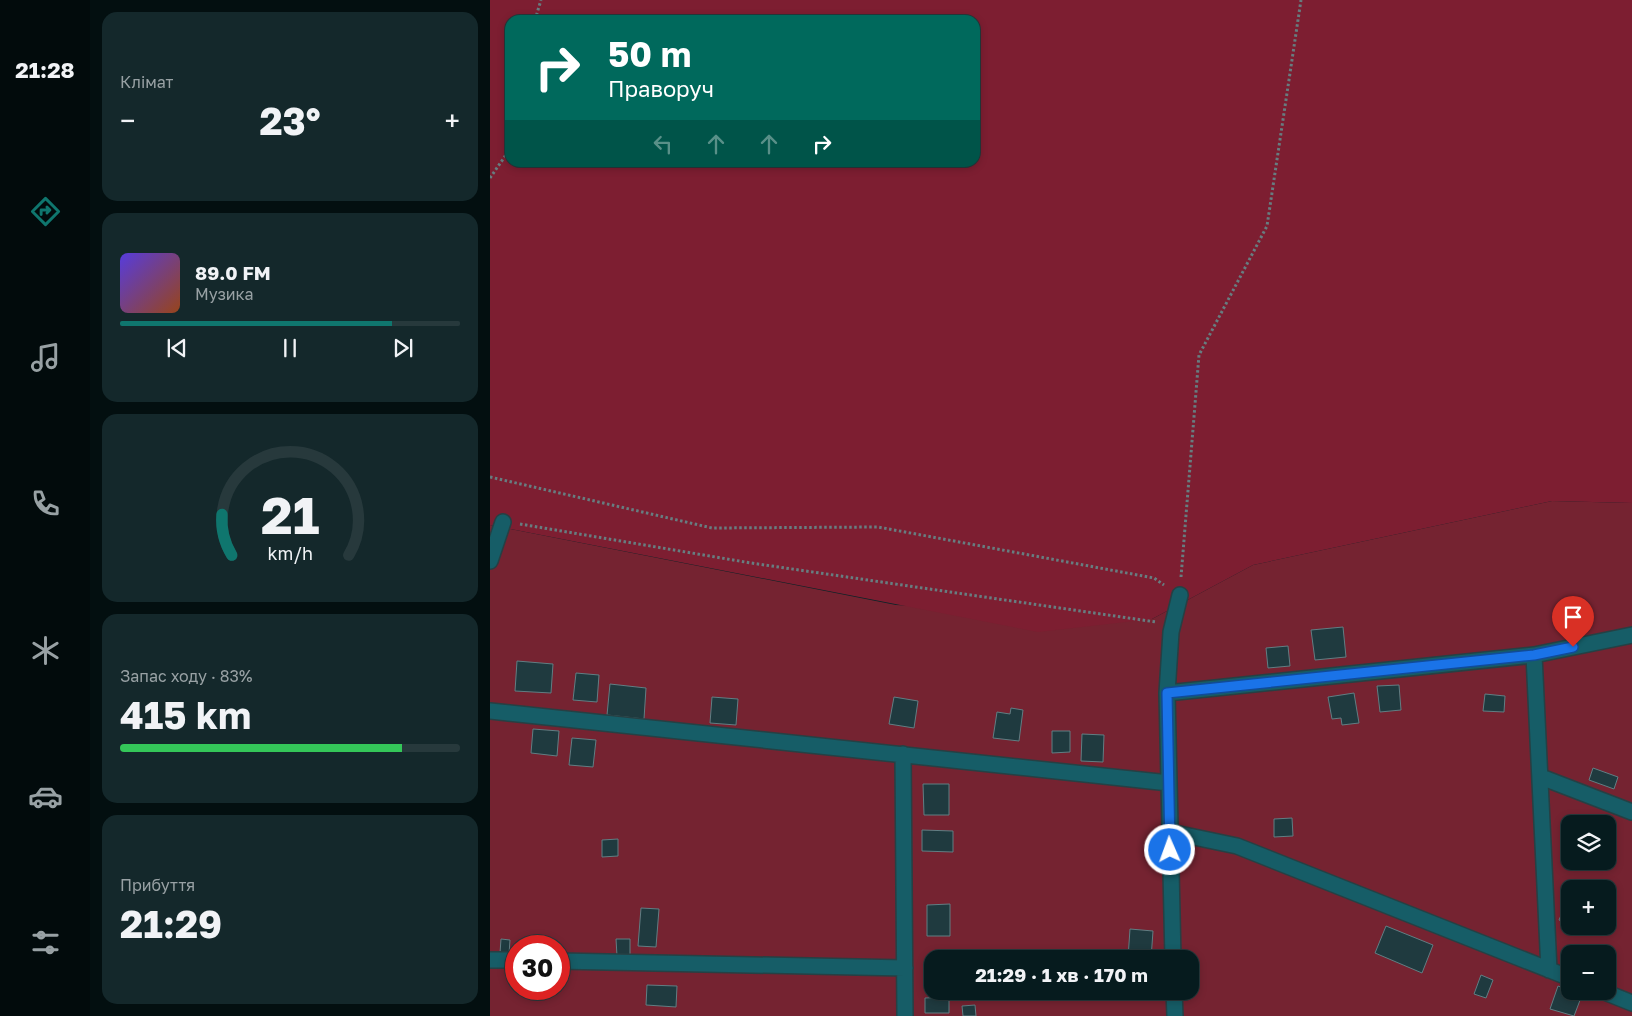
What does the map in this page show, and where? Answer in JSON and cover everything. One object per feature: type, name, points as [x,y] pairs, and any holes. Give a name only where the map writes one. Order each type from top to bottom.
[{"type":"street","points":[[490,561],[504,522]]},
{"type":"street","points":[[1173,950],[1167,693],[1171,632],[1180,595]]},
{"type":"street","points":[[1167,693],[1534,655],[1632,635]]},
{"type":"street","points":[[1534,655],[1549,970]]},
{"type":"street","points":[[490,711],[1169,783]]},
{"type":"street","points":[[903,754],[905,1016]]},
{"type":"street","points":[[1541,777],[1632,812]]},
{"type":"street","points":[[1170,832],[1236,846],[1561,975]]},
{"type":"street","points":[[490,960],[505,960]]},
{"type":"street","points":[[570,961],[905,968]]},
{"type":"street","points":[[1616,997],[1632,1004]]},
{"type":"street","points":[[1174,1000],[1175,1016]]},
{"type":"path","points":[[536,15],[541,0]]},
{"type":"path","points":[[490,477],[712,528],[878,527],[1154,578],[1180,595],[1199,356],[1267,226],[1301,0]]},
{"type":"path","points":[[490,178],[505,156]]},
{"type":"path","points":[[504,522],[760,564],[1159,622],[1171,632]]},
{"type":"shaded area","points":[[490,0],[1632,0],[1632,503],[1552,501],[1253,565],[1152,619],[1038,632],[490,525]]},
{"type":"shaded area","points":[[1552,501],[1632,503],[1632,1016],[490,1016],[490,525],[896,605],[1152,619],[1253,565]]},
{"type":"building","points":[[1343,627],[1346,657],[1315,660],[1311,630]]},
{"type":"building","points":[[1288,646],[1290,666],[1268,668],[1266,648]]},
{"type":"building","points":[[517,661],[553,664],[551,693],[515,691]]},
{"type":"building","points":[[576,673],[599,675],[597,702],[573,700]]},
{"type":"building","points":[[610,684],[646,688],[644,719],[607,715]]},
{"type":"building","points":[[1399,685],[1401,710],[1380,712],[1377,686]]},
{"type":"building","points":[[1354,693],[1359,723],[1342,725],[1341,718],[1332,719],[1328,697]]},
{"type":"building","points":[[1485,694],[1505,696],[1504,712],[1483,711]]},
{"type":"building","points":[[712,697],[738,699],[736,725],[710,723]]},
{"type":"building","points":[[894,697],[918,701],[914,728],[889,724]]},
{"type":"building","points":[[1011,708],[1023,710],[1019,741],[993,738],[997,712],[1010,714]]},
{"type":"building","points":[[533,729],[559,731],[557,756],[531,753]]},
{"type":"building","points":[[1052,731],[1070,731],[1070,752],[1052,753]]},
{"type":"building","points":[[1082,734],[1104,735],[1103,762],[1081,761]]},
{"type":"building","points":[[572,738],[596,740],[593,767],[569,765]]},
{"type":"building","points":[[1593,768],[1618,777],[1614,789],[1589,780]]},
{"type":"building","points":[[923,784],[949,784],[949,815],[924,815]]},
{"type":"building","points":[[1292,818],[1293,836],[1274,837],[1274,819]]},
{"type":"building","points":[[922,830],[953,831],[953,852],[922,851]]},
{"type":"building","points":[[618,839],[618,856],[602,857],[602,840]]},
{"type":"building","points":[[950,904],[950,936],[927,936],[927,905]]},
{"type":"building","points":[[641,908],[659,909],[656,947],[638,946]]},
{"type":"building","points":[[1386,926],[1433,945],[1422,973],[1375,953]]},
{"type":"building","points":[[1130,929],[1153,931],[1152,950],[1129,950]]},
{"type":"building","points":[[501,939],[505,939],[505,954],[500,953]]},
{"type":"building","points":[[616,939],[630,939],[630,956],[617,956]]},
{"type":"building","points":[[1481,975],[1493,980],[1486,998],[1474,994]]},
{"type":"building","points":[[647,985],[677,986],[676,1007],[646,1005]]},
{"type":"building","points":[[1558,986],[1561,987],[1561,1000],[1580,1000],[1574,1016],[1550,1009]]},
{"type":"building","points":[[925,1000],[949,1000],[949,1013],[925,1013]]},
{"type":"building","points":[[975,1005],[976,1016],[963,1016],[962,1006]]},
{"type":"route","points":[[1170,850],[1167,693],[1534,655],[1573,647]]}]
